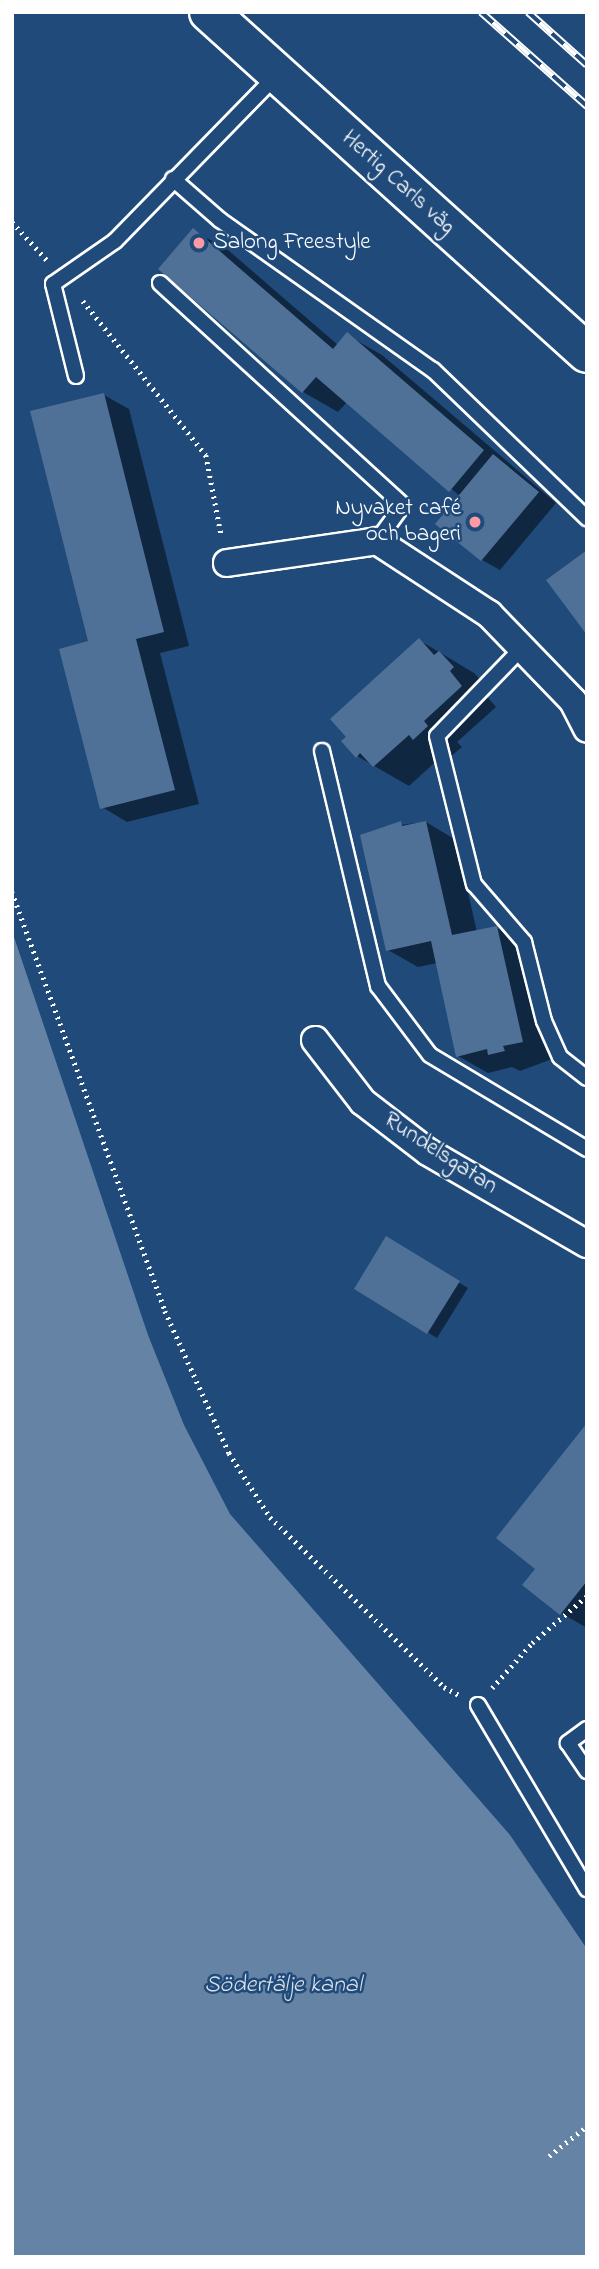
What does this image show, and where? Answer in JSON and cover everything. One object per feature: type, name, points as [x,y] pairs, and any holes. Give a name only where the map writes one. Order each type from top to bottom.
[{"type":"main road","name":"Hertig Carls väg","points":[[209,12],[587,353]]},
{"type":"street","points":[[227,563],[377,541],[489,614],[573,701],[587,729]]},
{"type":"street","name":"Rundelsgatan","points":[[315,1040],[363,1102],[428,1152],[587,1244]]},
{"type":"lane","points":[[76,376],[53,284],[115,241],[278,75]]},
{"type":"lane","points":[[173,179],[220,220],[433,370],[587,518]]},
{"type":"lane","points":[[160,283],[403,505],[377,541]]},
{"type":"lane","points":[[522,648],[437,736],[474,884],[524,942],[544,1021],[560,1057],[587,1078]]},
{"type":"lane","points":[[323,751],[378,986],[430,1055],[587,1149]]},
{"type":"lane","points":[[478,1705],[587,1889]]},
{"type":"lane","points":[[587,1729],[568,1742],[587,1771]]},
{"type":"path","points":[[12,222],[62,276],[206,455],[227,563]]},
{"type":"path","points":[[12,892],[165,1311],[229,1453],[270,1517],[444,1687],[478,1705],[532,1643],[587,1596]]},
{"type":"path","points":[[549,2156],[587,2126]]},
{"type":"water","name":"Södertälje kanal","points":[[12,931],[148,1335],[184,1425],[230,1514],[510,1835],[587,1949],[587,2257],[12,2257]]},
{"type":"building","points":[[193,228],[333,349],[347,332],[484,450],[449,492],[316,377],[302,393],[158,269]]},
{"type":"building","points":[[104,393],[164,632],[136,639],[175,790],[100,809],[59,649],[88,641],[30,411]]},
{"type":"building","points":[[493,454],[539,492],[481,561],[435,524]]},
{"type":"building","points":[[587,550],[587,635],[546,580]]},
{"type":"building","points":[[419,638],[434,655],[439,651],[454,667],[450,671],[462,686],[424,721],[428,726],[413,740],[409,735],[373,767],[360,753],[356,758],[341,741],[346,737],[330,719]]},
{"type":"building","points":[[401,821],[402,826],[426,821],[452,935],[497,926],[523,1042],[503,1046],[505,1051],[488,1055],[487,1049],[456,1057],[431,941],[386,951],[360,835]]},
{"type":"building","points":[[386,1236],[460,1281],[427,1334],[354,1289]]},
{"type":"building","points":[[587,1423],[587,1581],[560,1615],[522,1585],[535,1569],[496,1538]]},
{"type":"railway","points":[[481,12],[587,106]]},
{"type":"railway","points":[[528,12],[587,65]]},
{"type":"place","name":"Salong Freestyle","points":[[199,243]]},
{"type":"place","name":"Nyvaket café och bageri","points":[[475,522]]}]
